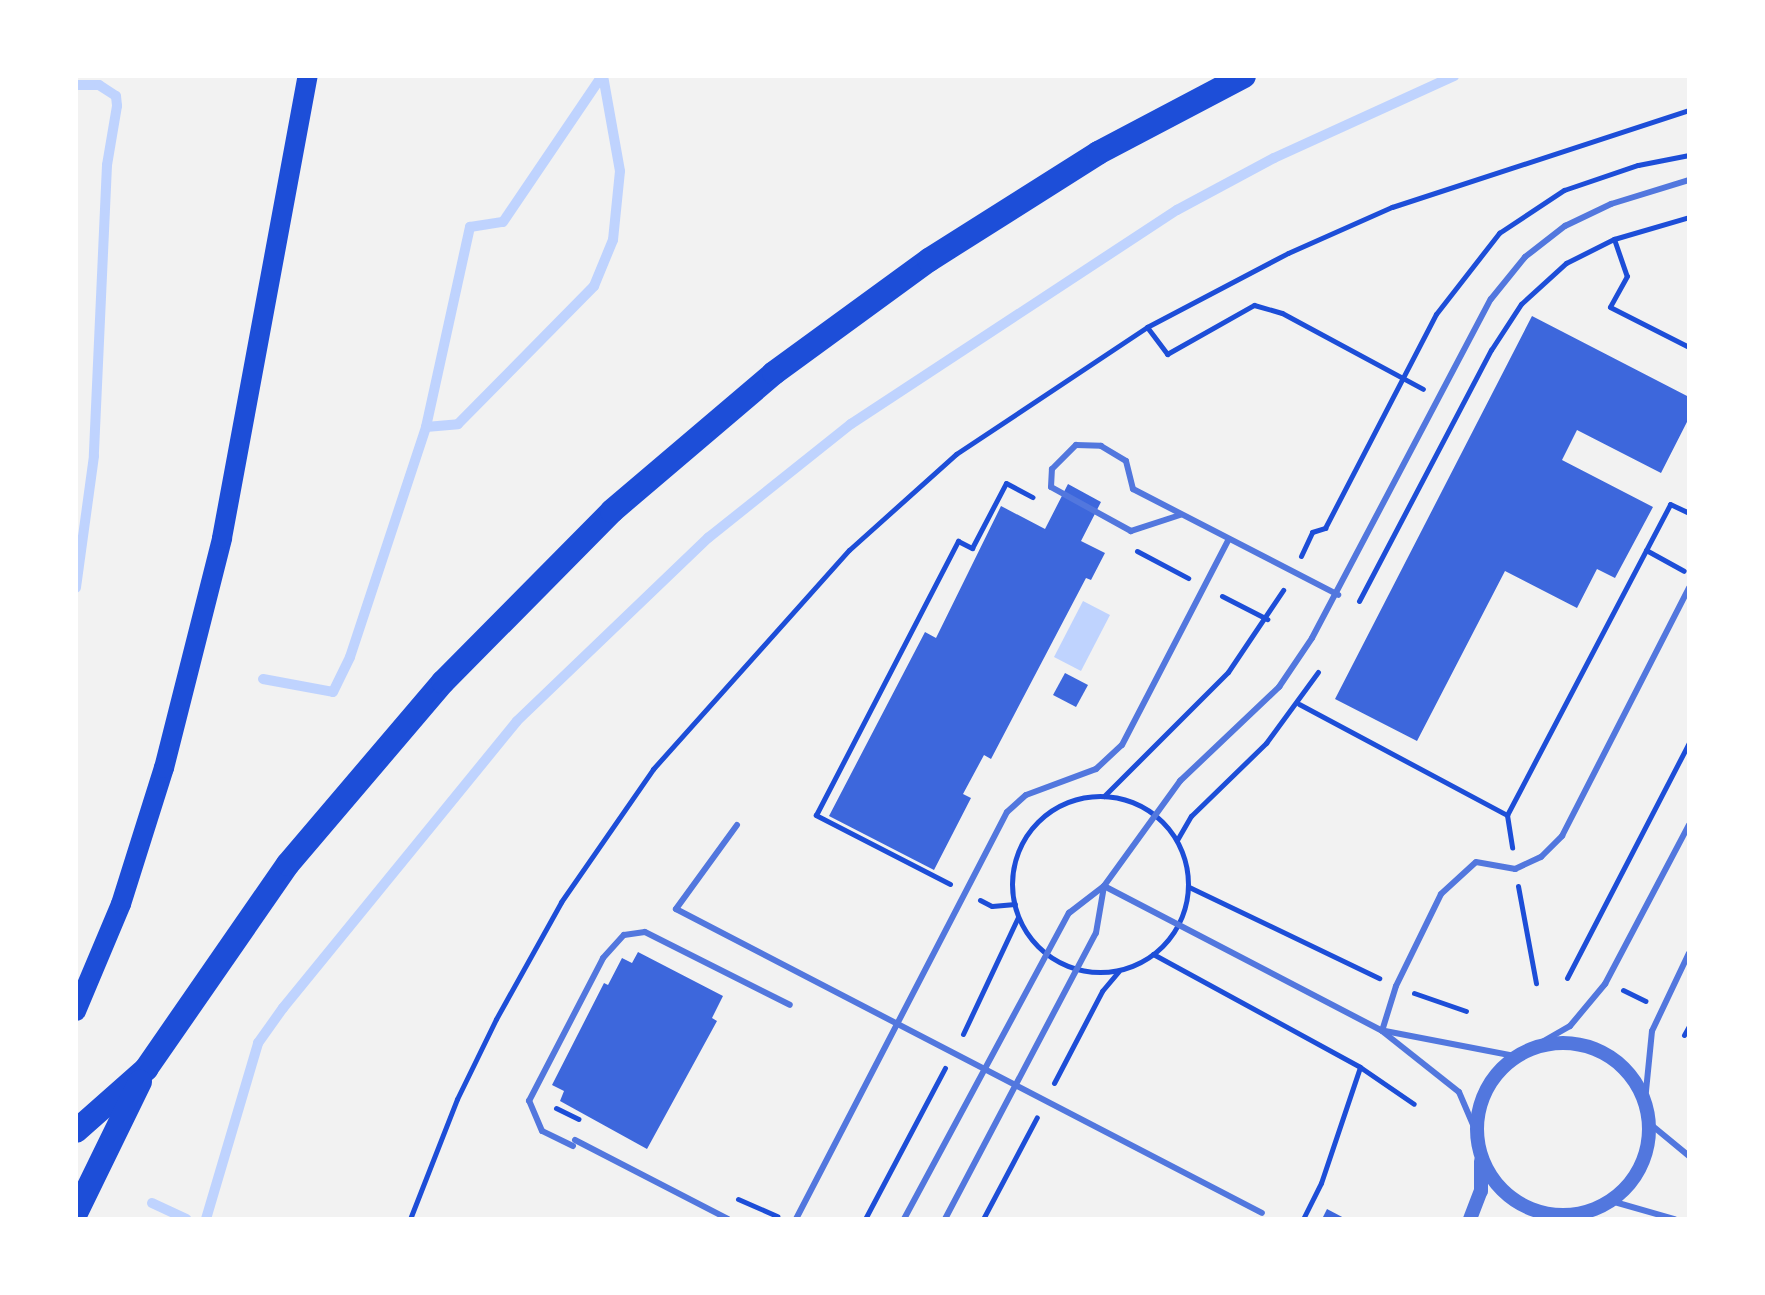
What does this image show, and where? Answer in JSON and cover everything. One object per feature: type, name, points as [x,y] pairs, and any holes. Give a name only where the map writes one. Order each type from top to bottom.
[{"type":"highway","points":[[76,1213],[146,1069],[288,864],[443,682],[612,511],[774,373],[929,260],[1098,153],[1244,76]]},
{"type":"highway","points":[[76,1131],[146,1069]]},
{"type":"main road","points":[[76,1011],[121,904],[172,737],[222,538],[308,76]]},
{"type":"street","points":[[1470,1219],[1481,1191],[1477,1134],[1485,1090],[1515,1056],[1535,1046],[1580,1044],[1601,1051],[1620,1063],[1645,1101],[1649,1123],[1641,1167],[1611,1201],[1584,1215],[1569,1216],[1525,1207],[1506,1194],[1481,1157]]},
{"type":"lane","points":[[904,1219],[981,1069],[1069,913],[1104,886],[1180,781],[1279,687],[1338,595],[1437,396],[1491,299],[1525,257],[1565,226],[1611,204],[1689,180]]},
{"type":"lane","points":[[1180,515],[1131,531],[1051,487],[1052,469],[1076,445],[1101,446],[1126,461],[1133,489],[1338,595]]},
{"type":"lane","points":[[796,1219],[1007,812],[1026,795],[1096,769],[1122,745],[1229,539]]},
{"type":"lane","points":[[1382,1031],[1396,986],[1441,894],[1476,862],[1515,869],[1541,857],[1562,836],[1689,588]]},
{"type":"lane","points":[[737,825],[676,909],[1262,1213]]},
{"type":"lane","points":[[1535,1046],[1570,1026],[1605,984],[1689,825]]},
{"type":"lane","points":[[1104,886],[1382,1031],[1459,1092],[1477,1134]]},
{"type":"lane","points":[[945,1219],[1096,933],[1104,886]]},
{"type":"lane","points":[[728,1219],[574,1143],[542,1131],[529,1101],[603,958],[624,935],[645,932],[790,1005]]},
{"type":"lane","points":[[1645,1101],[1652,1031],[1689,953]]},
{"type":"lane","points":[[1382,1031],[1515,1056]]},
{"type":"lane","points":[[1649,1123],[1689,1156]]},
{"type":"lane","points":[[1611,1201],[1674,1219]]},
{"type":"path","points":[[410,1219],[457,1099],[496,1019],[561,902],[653,769],[849,550],[956,454],[1147,327],[1237,277],[1392,207],[1689,110]]},
{"type":"path","points":[[1104,796],[1228,672],[1267,619],[1312,532],[1325,528],[1436,314],[1499,233],[1564,190],[1638,165],[1689,155]]},
{"type":"path","points":[[1354,610],[1491,350],[1521,304],[1566,263],[1614,239],[1689,217]]},
{"type":"path","points":[[1614,239],[1627,276],[1610,307],[1689,347]]},
{"type":"path","points":[[1147,327],[1167,354],[1254,305],[1282,313],[1437,396]]},
{"type":"path","points":[[1015,904],[992,906],[816,815],[958,541],[972,548],[1006,483],[1047,504]]},
{"type":"path","points":[[1536,983],[1507,815],[1670,504],[1689,513]]},
{"type":"path","points":[[1128,547],[1267,619]]},
{"type":"path","points":[[1646,550],[1689,573]]},
{"type":"path","points":[[1177,840],[1191,816],[1299,704],[1322,664]]},
{"type":"path","points":[[1299,704],[1507,815]]},
{"type":"path","points":[[1567,978],[1689,743]]},
{"type":"path","points":[[1189,887],[1396,986],[1466,1011]]},
{"type":"path","points":[[1153,954],[1360,1067],[1414,1104]]},
{"type":"path","points":[[1622,989],[1646,1002]]},
{"type":"path","points":[[1684,1035],[1689,1026]]},
{"type":"path","points":[[1303,1219],[1321,1183],[1360,1067]]},
{"type":"water","points":[[1083,601],[1110,615],[1081,671],[1054,657]]},
{"type":"building","points":[[1532,316],[1689,397],[1689,418],[1661,473],[1577,430],[1562,460],[1653,507],[1615,578],[1597,569],[1577,608],[1505,571],[1417,741],[1335,699]]},
{"type":"building","points":[[1068,484],[1101,502],[1081,541],[1105,553],[1091,580],[1086,578],[991,759],[984,755],[963,794],[971,798],[934,870],[829,816],[925,632],[936,638],[1001,506],[1045,529]]},
{"type":"building","points":[[1065,673],[1088,685],[1076,707],[1053,695]]},
{"type":"building","points":[[638,952],[723,996],[712,1018],[717,1021],[647,1149],[560,1101],[564,1091],[552,1085],[604,983],[608,985],[622,958],[632,963]]},
{"type":"building","points":[[1327,1209],[1346,1219],[1322,1219]]},
{"type":"waterway","points":[[263,679],[333,692],[350,657],[426,427],[470,227],[503,222],[602,76]]},
{"type":"waterway","points":[[426,427],[458,424],[594,286],[613,240],[620,171],[603,76]]},
{"type":"waterway","points":[[206,1219],[258,1043],[283,1008],[517,721],[708,538],[851,424],[1177,210],[1274,158],[1454,76]]},
{"type":"waterway","points":[[76,85],[99,85],[116,96],[117,106],[107,165],[94,456],[76,588]]},
{"type":"waterway","points":[[152,1203],[186,1219]]}]
